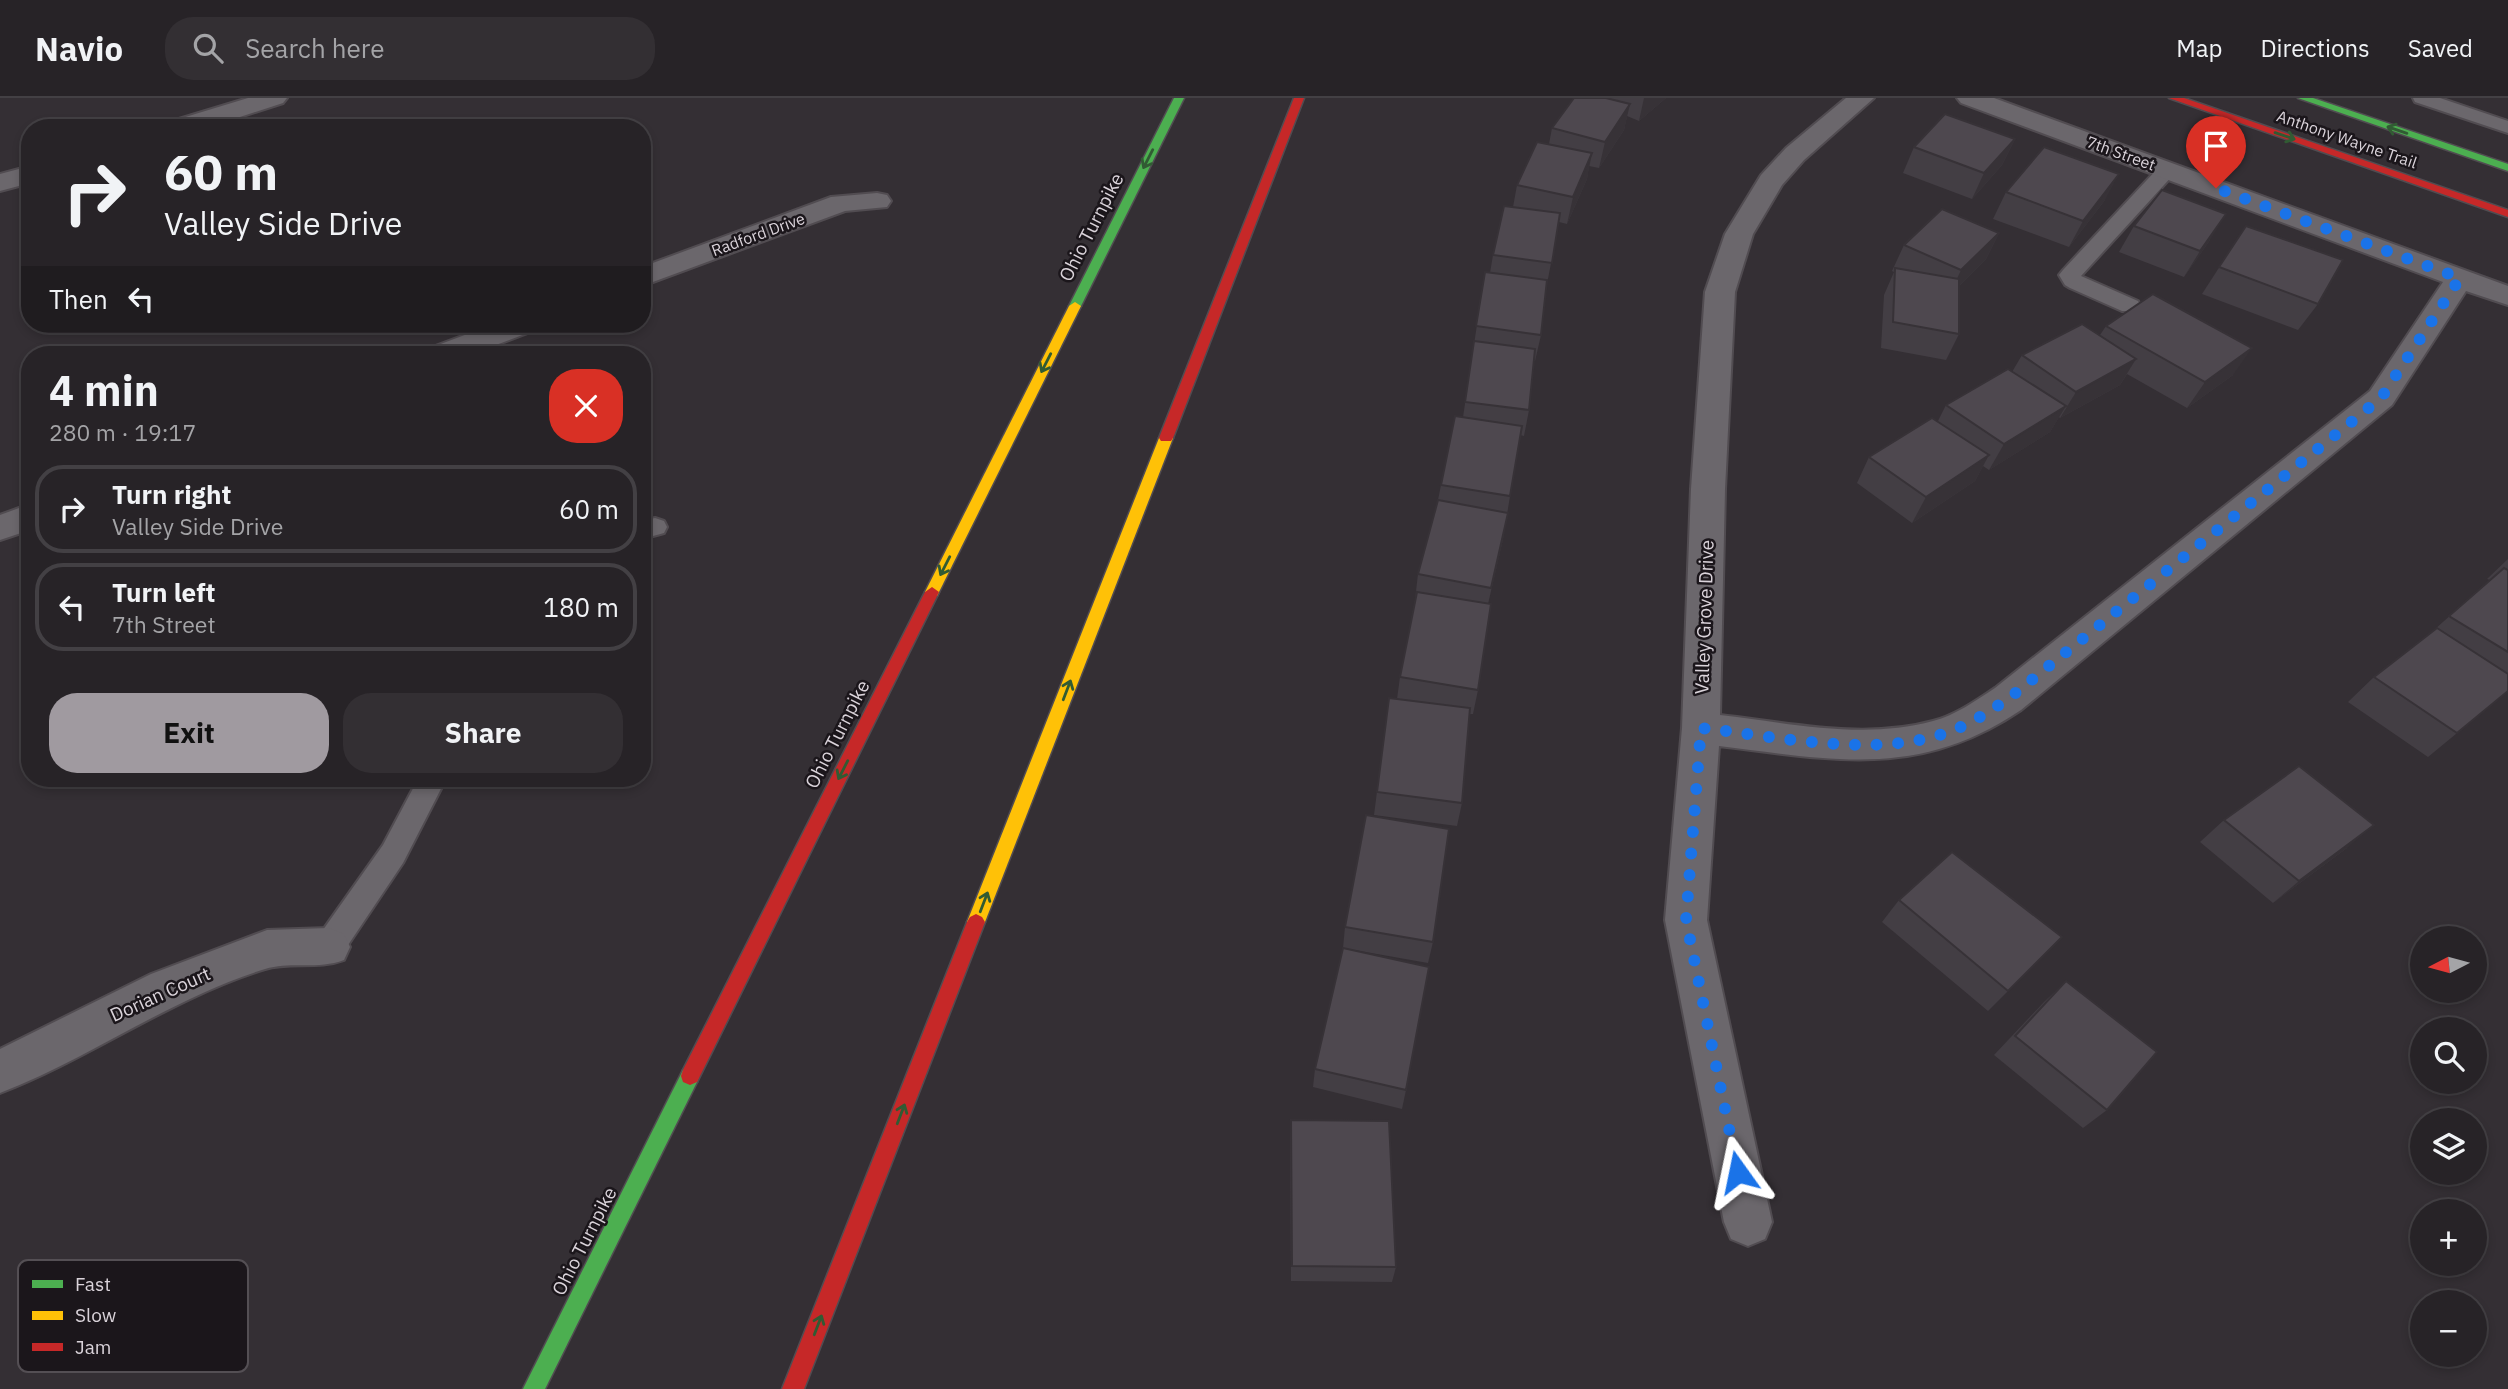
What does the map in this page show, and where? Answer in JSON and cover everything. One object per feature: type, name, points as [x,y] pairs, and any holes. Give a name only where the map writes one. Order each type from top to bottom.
[{"type":"highway","name":"Ohio Turnpike","points":[[534,1389],[1178,98]]},
{"type":"highway","points":[[793,1389],[1299,98]]},
{"type":"highway","name":"Anthony Wayne Trail","points":[[2174,98],[2508,214]]},
{"type":"highway","name":"Anthony Wayne Trail","points":[[2302,98],[2508,168]]},
{"type":"highway","points":[[2348,98],[2508,156]]},
{"type":"street","points":[[207,119],[274,98]]},
{"type":"street","name":"Valley Grove Drive","points":[[1748,1222],[1686,920],[1701,728],[1708,489],[1720,292],[1739,234],[1771,181],[1795,155],[1861,98]]},
{"type":"street","name":"7th Street","points":[[1970,98],[2508,296]]},
{"type":"street","points":[[0,183],[21,177]]},
{"type":"street","name":"Radford Drive","points":[[651,274],[841,203],[877,201]]},
{"type":"street","points":[[1701,728],[1854,745],[1893,745],[1935,736],[1970,723],[2008,699],[2381,398],[2460,278]]},
{"type":"street","points":[[465,346],[499,333]]},
{"type":"street","points":[[0,527],[21,519]]},
{"type":"street","name":"Dorian Court","points":[[0,1072],[166,988],[267,949],[329,947]]},
{"type":"lane","points":[[2422,98],[2508,127]]},
{"type":"lane","points":[[2130,306],[2078,284],[2070,275],[2167,170]]},
{"type":"lane","points":[[329,947],[393,854],[428,787]]},
{"type":"building","points":[[1574,98],[1606,98],[1630,104],[1605,142],[1552,128]]},
{"type":"building","points":[[1945,114],[2015,139],[1984,173],[1914,147]]},
{"type":"building","points":[[1537,142],[1592,153],[1573,197],[1517,185]]},
{"type":"building","points":[[2044,147],[2119,174],[2083,221],[2006,192]]},
{"type":"building","points":[[2162,190],[2226,214],[2200,251],[2134,226]]},
{"type":"building","points":[[1504,206],[1560,213],[1552,263],[1493,255]]},
{"type":"building","points":[[1942,209],[1999,233],[1961,270],[1904,245]]},
{"type":"building","points":[[2246,226],[2343,260],[2318,304],[2219,267]]},
{"type":"building","points":[[1895,268],[1959,279],[1959,334],[1893,322]]},
{"type":"building","points":[[1485,272],[1547,280],[1541,335],[1476,326]]},
{"type":"building","points":[[2153,294],[2252,348],[2205,382],[2106,326]]},
{"type":"building","points":[[2082,324],[2136,359],[2076,392],[2022,355]]},
{"type":"building","points":[[1474,341],[1535,349],[1529,410],[1465,402]]},
{"type":"building","points":[[2008,369],[2066,406],[2004,444],[1946,405]]},
{"type":"building","points":[[1455,416],[1522,426],[1510,496],[1441,485]]},
{"type":"building","points":[[1932,418],[1989,455],[1926,497],[1869,457]]},
{"type":"building","points":[[1438,500],[1508,513],[1491,588],[1418,574]]},
{"type":"building","points":[[2504,568],[2508,570],[2508,652],[2449,616]]},
{"type":"building","points":[[1417,592],[1491,604],[1478,690],[1400,677]]},
{"type":"building","points":[[2437,628],[2508,674],[2508,691],[2457,733],[2374,677]]},
{"type":"building","points":[[1389,698],[1470,708],[1462,803],[1377,792]]},
{"type":"building","points":[[2299,766],[2374,825],[2299,881],[2224,820]]},
{"type":"building","points":[[1366,815],[1449,829],[1433,942],[1345,927]]},
{"type":"building","points":[[1952,852],[2062,937],[2008,991],[1899,900]]},
{"type":"building","points":[[1343,948],[1429,967],[1406,1090],[1315,1069]]},
{"type":"building","points":[[2066,981],[2157,1052],[2107,1110],[2015,1036]]},
{"type":"building","points":[[1291,1120],[1389,1121],[1396,1267],[1292,1266]]},
{"type":"traffic: fast","points":[[1075,306],[1179,98]]},
{"type":"traffic: fast","points":[[2303,98],[2508,168]]},
{"type":"traffic: fast","points":[[534,1389],[690,1076]]},
{"type":"traffic: slow","points":[[932,592],[1075,306]]},
{"type":"traffic: slow","points":[[976,922],[1166,438]]},
{"type":"traffic: jam","points":[[1166,438],[1299,98]]},
{"type":"traffic: jam","points":[[2174,98],[2508,214]]},
{"type":"traffic: jam","points":[[690,1076],[932,592]]},
{"type":"traffic: jam","points":[[793,1389],[976,922]]},
{"type":"route","points":[[1738,1172],[1686,920],[1701,728],[1854,745],[1893,745],[1935,736],[1970,723],[2008,699],[2381,398],[2460,278],[2216,188]]}]
